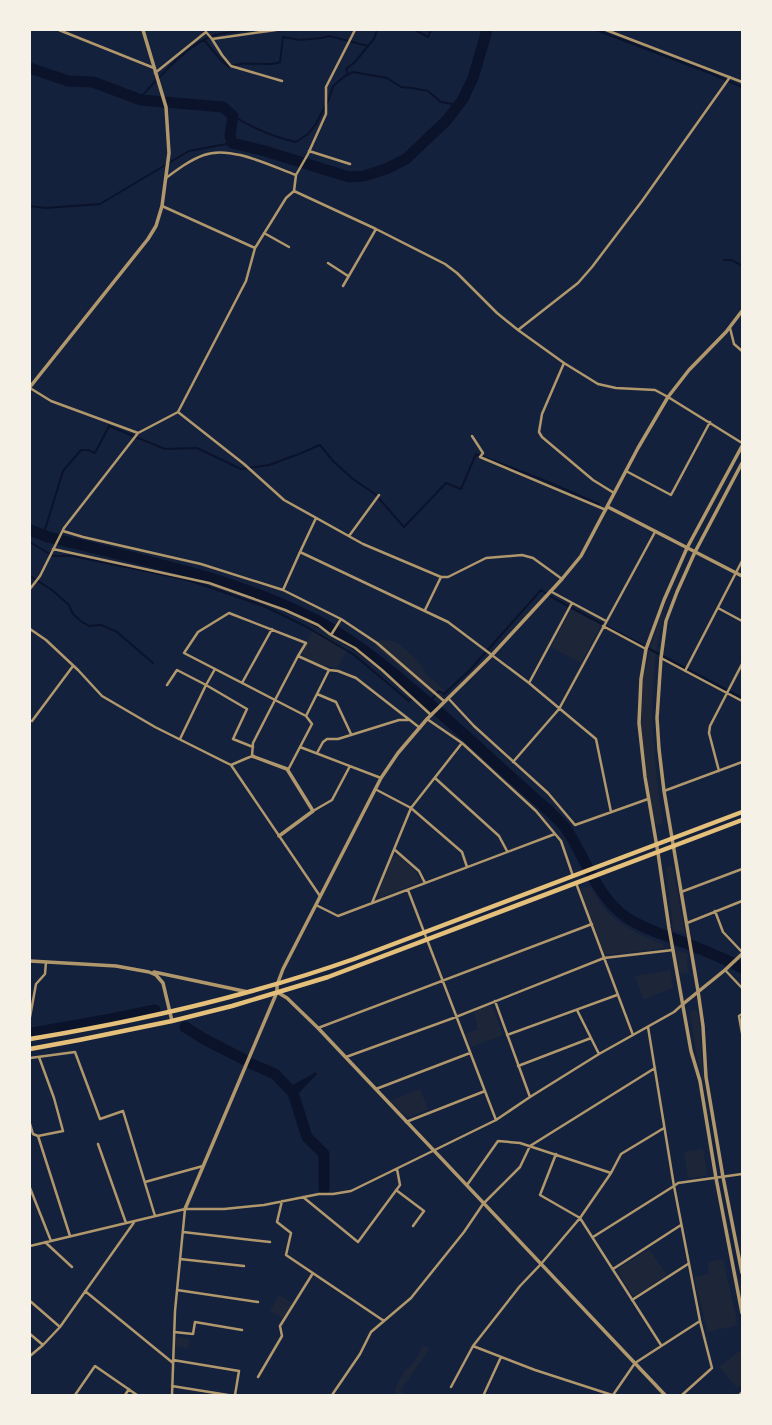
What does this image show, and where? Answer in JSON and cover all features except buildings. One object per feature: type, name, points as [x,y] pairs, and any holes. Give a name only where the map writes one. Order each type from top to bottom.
[{"type":"main road","points":[[30,1039],[88,1030],[170,1012],[277,985],[354,959],[742,812]]},
{"type":"main road","points":[[30,1049],[172,1021],[232,1006],[328,977],[742,820]]},
{"type":"street","points":[[59,30],[154,68]]},
{"type":"street","points":[[138,433],[51,401],[30,388],[148,239],[156,226],[162,206],[169,153],[166,107],[142,30]]},
{"type":"street","points":[[212,39],[276,30]]},
{"type":"street","points":[[30,589],[40,576],[63,530],[138,433],[178,412],[246,281],[255,248],[286,198],[294,191],[296,175],[309,152],[326,114],[326,87],[355,30]]},
{"type":"street","points":[[606,30],[742,82]]},
{"type":"street","points":[[155,73],[206,32],[231,66],[282,82]]},
{"type":"street","points":[[518,330],[578,283],[651,189],[730,77]]},
{"type":"street","points":[[167,176],[187,163],[205,154],[225,152],[242,155],[296,175]]},
{"type":"street","points":[[309,152],[350,164]]},
{"type":"street","points":[[294,191],[445,264],[457,273],[497,313],[518,330],[564,363],[598,384],[616,388],[655,390],[668,396],[710,422],[742,444],[687,548],[664,600],[646,650],[641,679],[639,723],[648,800],[658,853],[672,948],[691,1051],[700,1081],[716,1178],[742,1313]]},
{"type":"street","points":[[162,206],[255,248]]},
{"type":"street","points":[[343,286],[376,230]]},
{"type":"street","points":[[264,233],[289,247]]},
{"type":"street","points":[[328,263],[348,276]]},
{"type":"street","points":[[172,1395],[174,1332],[184,1209],[277,992],[277,985],[283,969],[375,789],[398,752],[427,719],[492,655],[562,579],[581,556],[652,422],[668,396],[689,370],[740,316],[742,311]]},
{"type":"street","points":[[729,328],[734,344],[742,351]]},
{"type":"street","points":[[564,363],[542,414],[539,432],[542,437],[593,480],[615,493]]},
{"type":"street","points":[[178,412],[244,464],[284,500],[362,544],[441,577],[448,577],[486,558],[522,555],[532,558],[562,579]]},
{"type":"street","points":[[626,471],[671,495],[710,422]]},
{"type":"street","points":[[472,436],[483,453],[480,457],[607,508],[742,576]]},
{"type":"street","points":[[742,462],[695,552],[666,621],[661,658],[657,718],[664,791],[703,1026],[706,1077],[723,1177],[742,1273]]},
{"type":"street","points":[[349,536],[378,495]]},
{"type":"street","points":[[283,590],[316,518]]},
{"type":"street","points":[[63,530],[83,537],[201,564],[283,590],[341,619],[377,643],[444,701]]},
{"type":"street","points":[[514,762],[559,709],[655,532]]},
{"type":"street","points":[[53,549],[209,583],[285,610],[318,625],[331,635],[355,648],[432,714]]},
{"type":"street","points":[[300,552],[448,622],[529,683],[596,739],[611,812]]},
{"type":"street","points":[[685,671],[742,561]]},
{"type":"street","points":[[425,610],[441,577]]},
{"type":"street","points":[[550,592],[606,621]]},
{"type":"street","points":[[529,683],[572,603]]},
{"type":"street","points":[[718,608],[742,621]]},
{"type":"street","points":[[252,756],[253,743],[275,700],[298,656],[306,643],[229,613],[198,632],[184,653],[242,683],[275,700],[306,716],[312,724],[288,770]]},
{"type":"street","points":[[331,635],[341,619]]},
{"type":"street","points":[[603,626],[646,650]]},
{"type":"street","points":[[30,629],[46,640],[102,696],[155,727],[231,764],[321,897]]},
{"type":"street","points":[[242,683],[272,629]]},
{"type":"street","points":[[298,656],[329,670],[338,671],[356,678],[420,728]]},
{"type":"street","points":[[661,658],[742,701]]},
{"type":"street","points":[[719,771],[709,733],[710,726],[742,664]]},
{"type":"street","points":[[32,721],[73,666]]},
{"type":"street","points":[[180,739],[215,669]]},
{"type":"street","points":[[167,685],[177,670],[247,709],[233,739],[253,748]]},
{"type":"street","points":[[306,716],[329,670]]},
{"type":"street","points":[[317,694],[336,702],[351,734]]},
{"type":"street","points":[[448,698],[474,726],[548,793],[575,826],[648,800]]},
{"type":"street","points":[[427,719],[462,743],[536,811],[561,841],[573,876]]},
{"type":"street","points":[[317,753],[323,742],[327,739],[338,739],[399,720],[409,720]]},
{"type":"street","points":[[372,903],[411,808],[462,743]]},
{"type":"street","points":[[300,746],[381,778]]},
{"type":"street","points":[[231,764],[252,756],[287,769],[313,811]]},
{"type":"street","points":[[664,791],[742,762]]},
{"type":"street","points":[[279,836],[313,811],[332,800],[350,766]]},
{"type":"street","points":[[434,778],[499,836],[507,851]]},
{"type":"street","points":[[375,789],[411,808],[462,852],[467,867]]},
{"type":"street","points":[[316,905],[338,916],[555,834]]},
{"type":"street","points":[[394,850],[419,871],[425,883]]},
{"type":"street","points":[[681,892],[742,869]]},
{"type":"street","points":[[575,883],[592,924],[633,1035]]},
{"type":"street","points":[[408,890],[496,1120]]},
{"type":"street","points":[[687,923],[742,901]]},
{"type":"street","points":[[30,1246],[184,1209],[224,1209],[264,1205],[303,1196],[351,1191],[434,1151],[496,1120],[530,1096],[599,1054],[674,1012],[725,969],[742,953],[723,932],[715,911]]},
{"type":"street","points":[[318,1028],[592,924]]},
{"type":"street","points":[[346,1057],[456,1017],[604,958],[672,948]]},
{"type":"street","points":[[30,961],[116,966],[249,992]]},
{"type":"street","points":[[30,1017],[36,984],[45,974],[46,961]]},
{"type":"street","points":[[725,969],[742,988]]},
{"type":"street","points":[[149,972],[156,975],[163,983],[172,1021]]},
{"type":"street","points":[[277,992],[287,998],[346,1057],[467,1185],[483,1204],[665,1395]]},
{"type":"street","points":[[507,1035],[617,995]]},
{"type":"street","points":[[495,1001],[530,1096]]},
{"type":"street","points":[[577,1010],[599,1054]]},
{"type":"street","points":[[742,1014],[739,1016],[742,1033]]},
{"type":"street","points":[[648,1027],[688,1264],[700,1322],[712,1368],[682,1395]]},
{"type":"street","points":[[518,1066],[591,1038]]},
{"type":"street","points":[[30,1058],[75,1052],[100,1119],[123,1111],[146,1182],[155,1216]]},
{"type":"street","points":[[376,1090],[470,1053]]},
{"type":"street","points":[[38,1057],[54,1098],[64,1131],[38,1136]]},
{"type":"street","points":[[332,1395],[360,1354],[371,1332],[411,1298],[464,1232],[483,1204],[520,1167],[530,1146],[655,1068]]},
{"type":"street","points":[[406,1122],[485,1091]]},
{"type":"street","points":[[30,1124],[34,1134],[38,1136],[70,1236]]},
{"type":"street","points":[[451,1387],[473,1346],[520,1286],[580,1218],[611,1173],[621,1154],[664,1128]]},
{"type":"street","points":[[467,1185],[498,1141],[520,1143],[611,1173]]},
{"type":"street","points":[[98,1144],[126,1223]]},
{"type":"street","points":[[556,1154],[540,1195],[580,1218],[661,1345]]},
{"type":"street","points":[[146,1182],[203,1166]]},
{"type":"street","points":[[303,1196],[358,1242],[400,1185],[397,1169]]},
{"type":"street","points":[[593,1237],[678,1183],[742,1174]]},
{"type":"street","points":[[30,1188],[51,1241]]},
{"type":"street","points":[[396,1190],[424,1211],[413,1226]]},
{"type":"street","points":[[282,1201],[277,1222],[291,1233],[286,1255],[384,1321]]},
{"type":"street","points":[[30,1356],[43,1346],[60,1328],[136,1220]]},
{"type":"street","points":[[613,1269],[681,1225]]},
{"type":"street","points":[[183,1232],[270,1242]]},
{"type":"street","points":[[45,1242],[72,1267]]},
{"type":"street","points":[[180,1259],[244,1266]]},
{"type":"street","points":[[632,1300],[688,1264]]},
{"type":"street","points":[[258,1377],[282,1336],[280,1326],[313,1273]]},
{"type":"street","points":[[177,1290],[258,1302]]},
{"type":"street","points":[[85,1291],[173,1362],[239,1371],[235,1395]]},
{"type":"street","points":[[30,1301],[60,1328]]},
{"type":"street","points":[[174,1332],[193,1334],[195,1322],[242,1330]]},
{"type":"street","points":[[473,1346],[535,1370],[613,1395],[635,1363],[661,1345],[700,1322]]},
{"type":"street","points":[[30,1334],[43,1346]]},
{"type":"street","points":[[484,1394],[501,1357]]},
{"type":"street","points":[[75,1395],[95,1366],[137,1395]]},
{"type":"street","points":[[172,1386],[228,1395]]},
{"type":"street","points":[[125,1395],[129,1389]]},
{"type":"shaded area","points":[[686,563],[664,613],[656,657],[652,704],[653,733],[662,824],[656,825],[653,819],[641,726],[643,679],[651,646],[661,616]]},
{"type":"shaded area","points":[[571,609],[601,625],[581,663],[551,647]]},
{"type":"shaded area","points":[[314,629],[348,649],[337,668],[312,661],[301,651]]},
{"type":"shaded area","points":[[380,640],[394,641],[421,664],[425,673],[445,691],[438,699],[375,646]]},
{"type":"shaded area","points":[[398,855],[415,871],[420,880],[417,883],[380,898],[378,894],[393,857]]},
{"type":"shaded area","points":[[672,866],[685,935],[673,930],[666,867]]},
{"type":"shaded area","points":[[590,886],[604,908],[620,923],[639,934],[663,944],[664,948],[609,955],[604,953],[581,892],[583,888]]},
{"type":"shaded area","points":[[676,950],[688,954],[687,961],[689,973],[680,974]]},
{"type":"shaded area","points":[[670,970],[673,988],[643,1000],[635,976]]},
{"type":"shaded area","points":[[488,1005],[493,1007],[503,1035],[471,1047],[465,1034],[478,1029],[473,1011]]},
{"type":"shaded area","points":[[694,1009],[698,1012],[700,1026],[703,1074],[716,1166],[702,1075],[696,1052],[690,1014]]},
{"type":"shaded area","points":[[316,1072],[317,1074],[299,1093],[291,1086]]},
{"type":"shaded area","points":[[420,1089],[428,1109],[409,1117],[390,1101]]},
{"type":"shaded area","points":[[703,1149],[707,1173],[705,1176],[688,1178],[684,1152]]},
{"type":"shaded area","points":[[721,1184],[735,1264],[742,1289],[742,1299],[730,1244]]},
{"type":"shaded area","points":[[649,1249],[667,1275],[635,1296],[631,1293],[618,1272],[619,1268]]},
{"type":"shaded area","points":[[723,1259],[738,1325],[708,1332],[694,1277],[709,1274],[708,1262]]},
{"type":"shaded area","points":[[279,1295],[292,1303],[283,1318],[270,1311]]},
{"type":"shaded area","points":[[179,1337],[190,1339],[188,1348],[175,1346],[175,1340]]},
{"type":"shaded area","points":[[423,1346],[430,1348],[400,1391],[407,1395],[395,1395],[395,1389],[400,1378],[405,1370],[416,1360]]},
{"type":"shaded area","points":[[742,1349],[742,1384],[737,1388],[719,1367]]},
{"type":"waterway","points":[[139,99],[174,62],[184,53],[205,39],[223,33],[249,30]]},
{"type":"waterway","points":[[204,40],[229,67],[249,63],[275,64],[280,62],[283,37],[300,40],[329,36],[368,46],[374,39],[377,30]]},
{"type":"waterway","points":[[415,30],[428,37],[431,30]]},
{"type":"waterway","points":[[30,68],[68,81],[93,82],[141,100],[223,107],[233,116],[230,135],[232,143],[265,151],[349,177],[364,176],[386,169],[406,159],[447,120],[463,99],[473,78],[487,30]]},
{"type":"waterway","points":[[596,30],[710,73],[742,87]]},
{"type":"waterway","points":[[348,74],[346,69],[355,62],[368,46]]},
{"type":"waterway","points":[[233,116],[263,132],[296,142],[308,134],[316,124],[329,99],[333,86],[345,76],[353,72],[387,78],[401,87],[428,91],[441,102],[458,105]]},
{"type":"waterway","points":[[30,206],[45,208],[100,204],[189,151],[232,143]]},
{"type":"waterway","points":[[724,260],[732,260],[742,266]]},
{"type":"waterway","points":[[43,536],[63,471],[81,450],[88,450],[95,453],[109,426],[165,449],[197,448],[241,469],[269,465],[320,445],[333,461],[353,479],[375,494],[404,527],[446,483],[461,489],[476,454],[541,479],[599,504]]},
{"type":"waterway","points":[[30,530],[48,537],[184,570],[218,580],[283,604],[340,634],[353,642],[400,678],[547,809],[567,830],[593,877],[607,899],[616,909],[631,921],[708,952],[742,968]]},
{"type":"waterway","points":[[30,542],[53,556],[72,556],[184,579],[266,607],[305,626],[353,654],[409,701],[417,692]]},
{"type":"waterway","points":[[30,576],[52,590],[69,605],[73,614],[82,622],[89,626],[101,625],[117,632],[153,663]]},
{"type":"waterway","points":[[429,703],[439,691],[444,694],[469,671],[541,590],[555,599],[742,698]]},
{"type":"waterway","points":[[32,1033],[155,1010]]},
{"type":"waterway","points":[[185,1027],[204,1039],[243,1059]]},
{"type":"waterway","points":[[252,1064],[275,1074],[293,1093],[307,1137],[324,1154],[324,1189]]},
{"type":"waterway","points":[[286,1086],[291,1086]]}]
